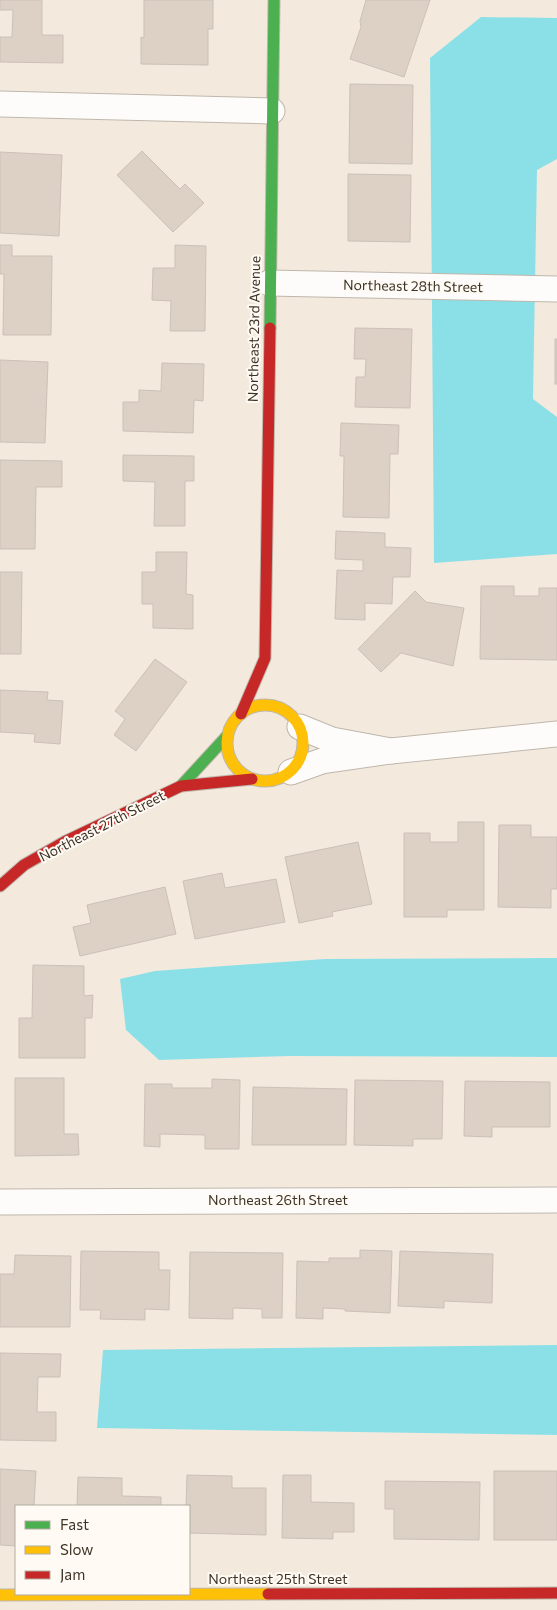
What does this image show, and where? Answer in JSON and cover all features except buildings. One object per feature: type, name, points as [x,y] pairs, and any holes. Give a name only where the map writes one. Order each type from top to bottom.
[{"type":"street","name":"Northeast 23rd Avenue","points":[[241,714],[265,658],[274,0]]},
{"type":"street","points":[[0,104],[272,111]]},
{"type":"street","name":"Northeast 28th Street","points":[[269,283],[554,289]]},
{"type":"street","name":"Northeast 23rd Avenue","points":[[265,658],[273,677]]},
{"type":"street","points":[[281,695],[304,743],[300,758],[291,772]]},
{"type":"street","points":[[390,752],[332,740],[294,720],[277,708],[265,705],[252,707],[241,714],[234,720],[227,736],[227,749],[231,762],[240,772],[252,779],[265,782],[279,779],[291,772],[322,761],[557,734]]},
{"type":"street","name":"Northeast 27th Street","points":[[181,786],[227,736]]},
{"type":"street","name":"Northeast 27th Street","points":[[1,884],[24,866],[66,841],[181,786],[252,779]]},
{"type":"street","name":"Northeast 26th Street","points":[[0,1202],[557,1200]]},
{"type":"street","name":"Northeast 25th Street","points":[[190,1594],[557,1593]]},
{"type":"street","name":"Northeast 25th Street","points":[[0,1595],[15,1595]]},
{"type":"water","points":[[481,17],[557,18],[557,159],[537,170],[533,399],[557,417],[557,554],[434,563],[430,58]]},
{"type":"water","points":[[557,958],[557,1057],[290,1056],[159,1060],[126,1030],[120,979],[155,971],[325,959]]},
{"type":"water","points":[[557,1345],[557,1435],[97,1428],[103,1350]]},
{"type":"traffic: fast","points":[[270,328],[274,0]]},
{"type":"traffic: fast","points":[[181,786],[227,736]]},
{"type":"traffic: slow","points":[[265,705],[280,708],[292,716],[300,728],[303,743],[300,758],[292,770],[280,778],[265,781],[250,778],[238,770],[230,758],[227,743],[230,728],[238,716],[250,708],[265,705]]},
{"type":"traffic: slow","points":[[190,1594],[268,1594]]},
{"type":"traffic: slow","points":[[0,1595],[15,1595]]},
{"type":"traffic: jam","points":[[241,714],[265,658],[270,328]]},
{"type":"traffic: jam","points":[[0,886],[24,865],[66,841],[181,786],[252,779]]},
{"type":"traffic: jam","points":[[268,1594],[557,1593]]}]
